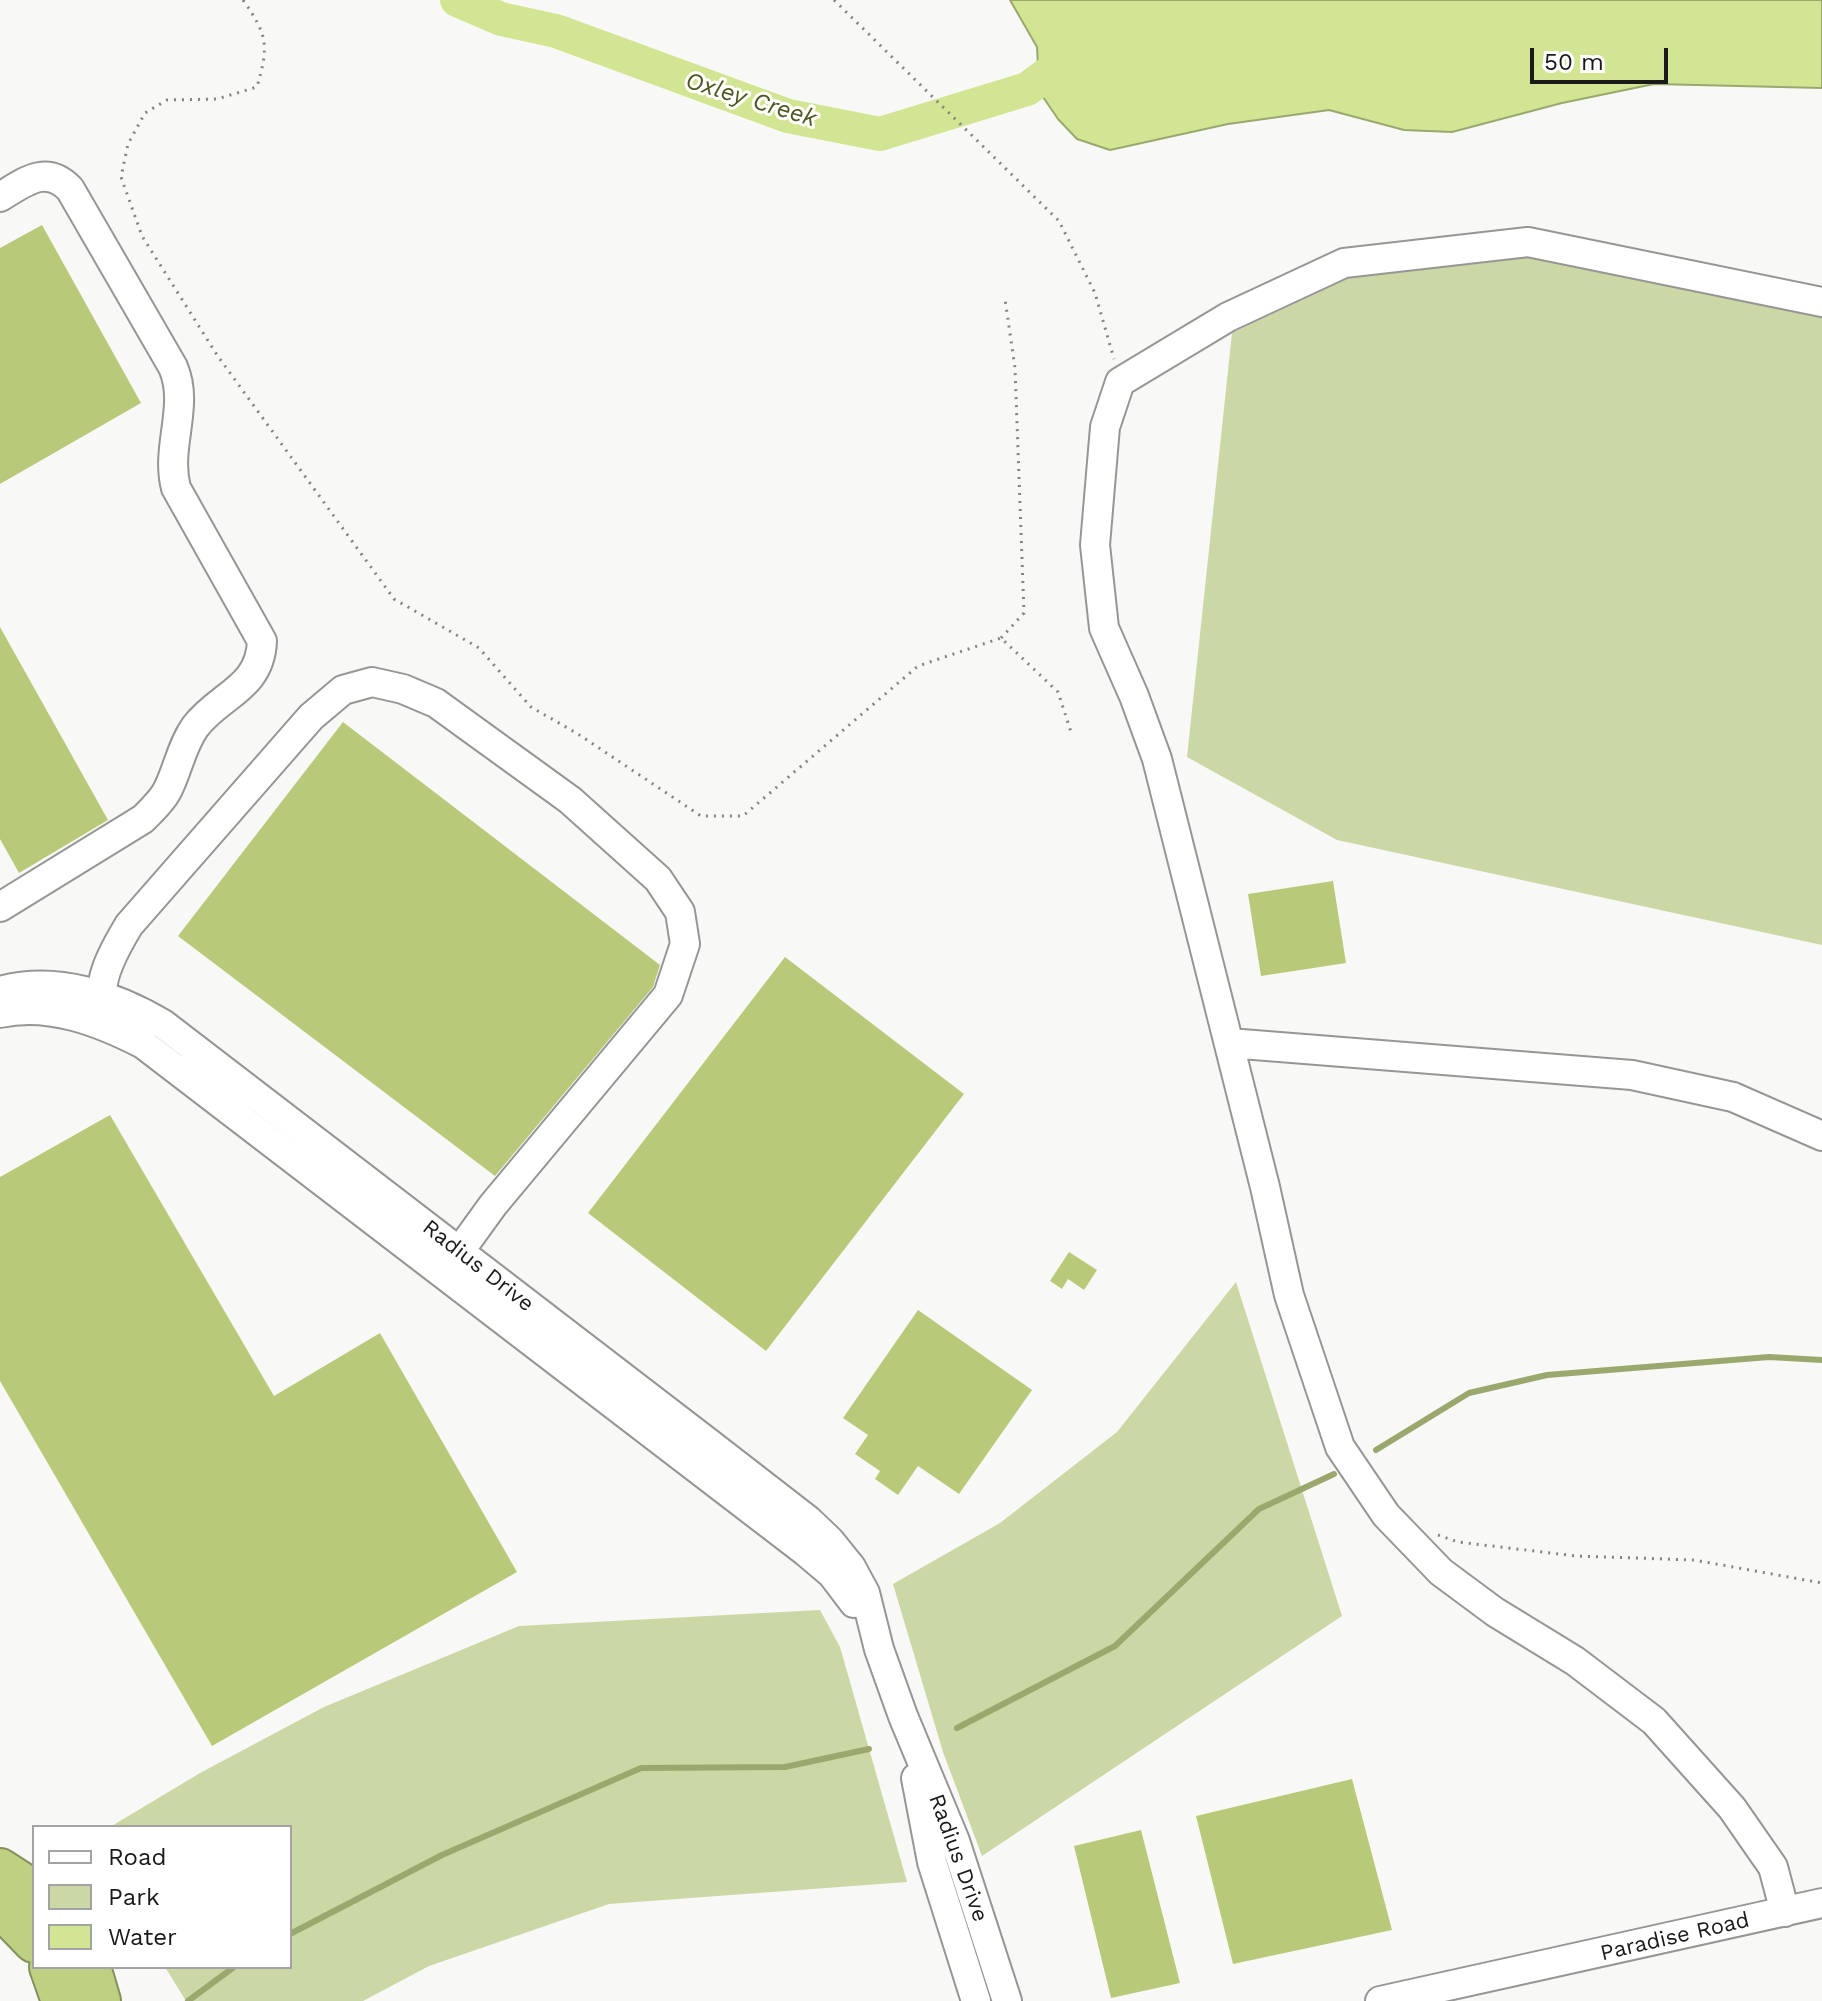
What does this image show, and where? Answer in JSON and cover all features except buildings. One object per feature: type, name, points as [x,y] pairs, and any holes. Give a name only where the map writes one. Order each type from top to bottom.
[{"type":"highway","points":[[0,1869],[32,1890]]},
{"type":"highway","points":[[0,1911],[32,1940]]},
{"type":"highway","points":[[51,1969],[62,2001]]},
{"type":"highway","points":[[91,1969],[100,2001]]},
{"type":"street","points":[[0,197],[39,176],[51,176],[70,189],[180,383],[172,472],[176,488],[262,641],[257,667],[250,679],[197,725],[184,745],[168,789],[159,803],[143,819],[0,907]]},
{"type":"street","points":[[1785,1912],[1773,1867],[1732,1808],[1654,1721],[1575,1661],[1495,1612],[1441,1572],[1386,1515],[1340,1447],[1289,1295],[1265,1187],[1157,759],[1104,628],[1095,545],[1105,427],[1120,382],[1228,317],[1344,263],[1528,242],[1822,302]]},
{"type":"street","points":[[237,1115],[202,1075],[105,1005],[103,995],[109,958],[129,925],[311,717],[343,690],[372,682],[403,689],[436,703],[570,800],[658,879],[680,912],[685,944],[668,995],[493,1205],[459,1252]]},
{"type":"street","name":"Radius Drive","points":[[0,991],[70,988],[133,1006],[163,1024],[808,1520],[830,1541],[851,1567],[865,1593],[879,1649],[955,1841],[1007,1996]]},
{"type":"street","points":[[52,1012],[81,1009],[94,1004],[103,995]]},
{"type":"street","name":"Radius Drive","points":[[0,1013],[52,1012],[75,1016],[113,1028],[143,1044],[832,1574],[852,1599],[879,1649]]},
{"type":"street","points":[[1229,1043],[1632,1075],[1733,1097],[1822,1136]]},
{"type":"street","points":[[358,1173],[389,1209],[480,1282],[481,1291],[476,1298]]},
{"type":"street","points":[[529,1307],[526,1320],[531,1328],[610,1387],[651,1432]]},
{"type":"street","name":"Radius Drive","points":[[903,1716],[932,1862],[976,2001]]},
{"type":"street","name":"Paradise Road","points":[[1380,2001],[1822,1903]]},
{"type":"street","name":"Paradise Road","points":[[1435,2001],[1529,1970]]},
{"type":"path","points":[[243,0],[260,24],[267,53],[257,87],[217,99],[167,100],[145,113],[128,144],[121,177],[142,236],[217,355],[394,599],[479,648],[531,707],[578,734],[701,816],[743,816],[918,666],[1001,638],[1024,613],[1015,368],[1005,299]]},
{"type":"path","points":[[834,0],[1059,221],[1095,293],[1120,382]]},
{"type":"path","points":[[1001,638],[1058,692],[1071,732]]},
{"type":"path","points":[[1429,1531],[1458,1542],[1576,1556],[1694,1560],[1822,1583]]},
{"type":"green space","points":[[1526,254],[1822,314],[1822,945],[1337,840],[1187,757],[1232,333],[1351,277],[1429,263]]},
{"type":"green space","points":[[1236,1282],[1342,1616],[982,1856],[943,1752],[893,1584],[1000,1523],[1117,1432]]},
{"type":"green space","points":[[820,1610],[840,1647],[907,1882],[609,1904],[429,1966],[363,2001],[186,2001],[166,1969],[292,1969],[292,1825],[113,1825],[200,1773],[324,1707],[519,1626]]},
{"type":"water","points":[[1010,0],[1822,0],[1822,88],[1654,84],[1562,103],[1452,132],[1404,130],[1329,110],[1228,124],[1110,150],[1077,139],[1058,119],[1039,91],[1027,89],[1038,66],[1037,47]]},
{"type":"waterway","name":"Oxley Creek","points":[[457,0],[501,19],[556,31],[788,116],[880,134],[1027,89],[1063,63]]},
{"type":"waterway","points":[[1376,1450],[1469,1393],[1547,1375],[1769,1357],[1822,1360]]},
{"type":"waterway","points":[[957,1728],[1115,1646],[1259,1509],[1334,1474]]},
{"type":"waterway","points":[[292,1933],[442,1855],[641,1768],[785,1767],[869,1749]]},
{"type":"waterway","points":[[188,2001],[231,1969]]}]
